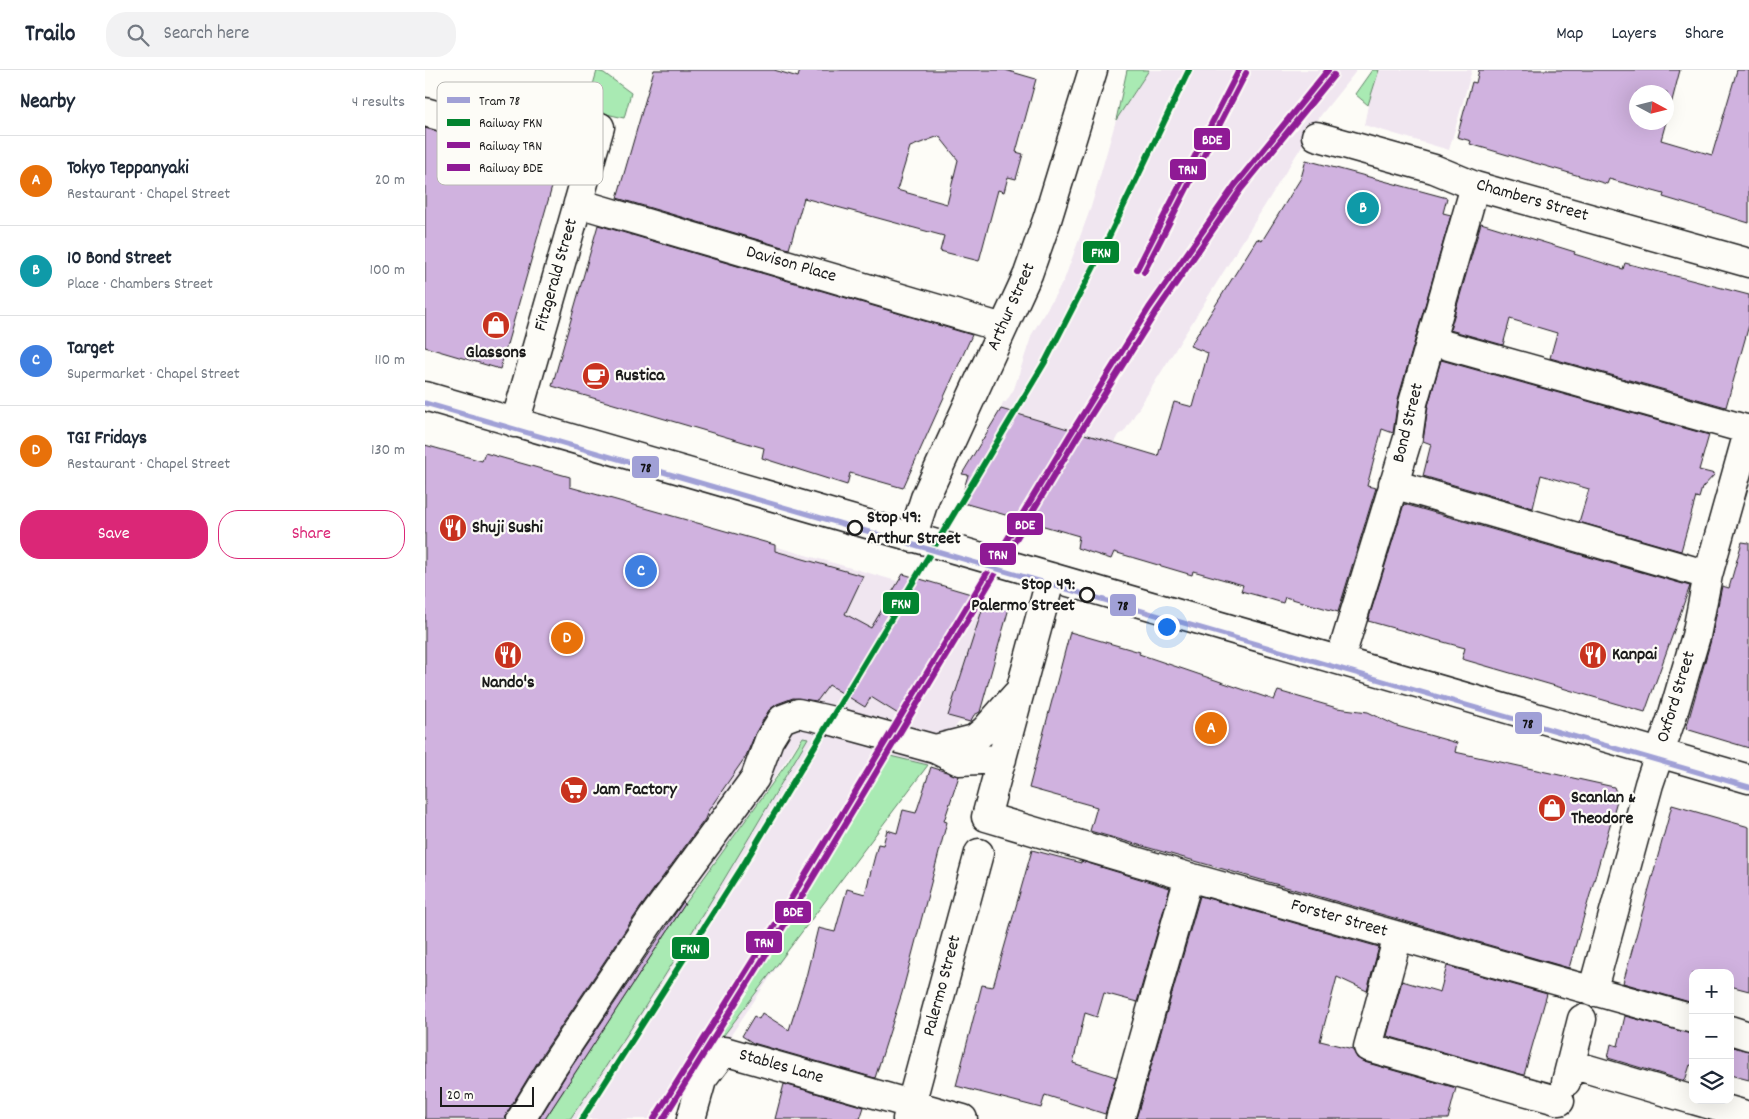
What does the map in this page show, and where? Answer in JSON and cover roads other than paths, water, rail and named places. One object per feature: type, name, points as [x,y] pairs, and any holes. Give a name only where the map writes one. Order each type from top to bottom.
[{"type":"street","name":"Arthur Street","points":[[912,538],[925,498],[1028,274],[1047,220],[1093,70]]},
{"type":"street","name":"Chambers Street","points":[[1315,136],[1434,169],[1475,186],[1749,263]]},
{"type":"street","name":"Fitzgerald Street","points":[[515,423],[583,185]]},
{"type":"street","name":"Bond Street","points":[[1340,660],[1407,438],[1413,403],[1475,186]]},
{"type":"street","name":"Davison Place","points":[[578,203],[1003,328]]},
{"type":"street","points":[[1431,341],[1749,429]]},
{"type":"street","points":[[425,396],[1749,779]]},
{"type":"street","name":"Oxford Street","points":[[1592,992],[1649,784],[1696,636],[1708,575],[1749,429]]},
{"type":"street","points":[[1393,484],[1708,575]]},
{"type":"street","points":[[521,1119],[553,1067],[653,917],[748,789],[762,762],[769,740],[782,719],[792,714],[803,714],[935,749],[959,761],[1002,759],[1051,577]]},
{"type":"street","points":[[935,749],[974,739],[985,730],[1019,692]]},
{"type":"street","name":"Forster Street","points":[[1002,759],[986,817],[1189,877],[1689,1018]]},
{"type":"street","name":"Palermo Street","points":[[909,1112],[979,853]]},
{"type":"street","points":[[1120,1119],[1189,877]]},
{"type":"street","points":[[1398,936],[1368,1046],[1558,1110],[1583,1018]]},
{"type":"street","points":[[1734,1031],[1749,1036]]},
{"type":"street","name":"Stables Lane","points":[[691,1119],[702,1080],[724,1051],[909,1112]]},
{"type":"street","points":[[1571,1064],[1689,1099]]},
{"type":"street","points":[[1707,1104],[1742,1114]]},
{"type":"street","points":[[909,1112],[963,1119]]},
{"type":"tram line","name":"78","points":[[425,403],[1749,787]]},
{"type":"rail line","name":"FKN","points":[[582,1119],[741,869],[1045,362],[1101,253],[1189,70]]},
{"type":"rail line","name":"TRN","points":[[1137,269],[1239,70]]},
{"type":"rail line","name":"TRN","points":[[654,1119],[783,912],[1070,435],[1149,308],[1235,185],[1328,70]]},
{"type":"rail line","name":"BDE","points":[[1144,272],[1246,73]]},
{"type":"rail line","name":"BDE","points":[[663,1119],[790,916],[1076,439],[1156,312],[1241,189],[1334,75]]},
{"type":"place","name":"10 Bond Street","points":[[1363,208]]},
{"type":"place","name":"Glassons","points":[[496,325]]},
{"type":"place","name":"Rustica","points":[[596,376]]},
{"type":"place","name":"Shuji Sushi","points":[[453,528]]},
{"type":"place","name":"Stop 49: Arthur Street","points":[[855,528]]},
{"type":"place","name":"Target","points":[[641,571]]},
{"type":"place","name":"Stop 49: Palermo Street","points":[[1087,595]]},
{"type":"place","name":"TGI Fridays","points":[[567,638]]},
{"type":"place","name":"Nando's","points":[[508,655]]},
{"type":"place","name":"Kanpai","points":[[1593,655]]},
{"type":"place","name":"Tokyo Teppanyaki","points":[[1211,728]]},
{"type":"place","name":"Jam Factory","points":[[574,790]]},
{"type":"place","name":"Scanlan & Theodore","points":[[1552,808]]}]
